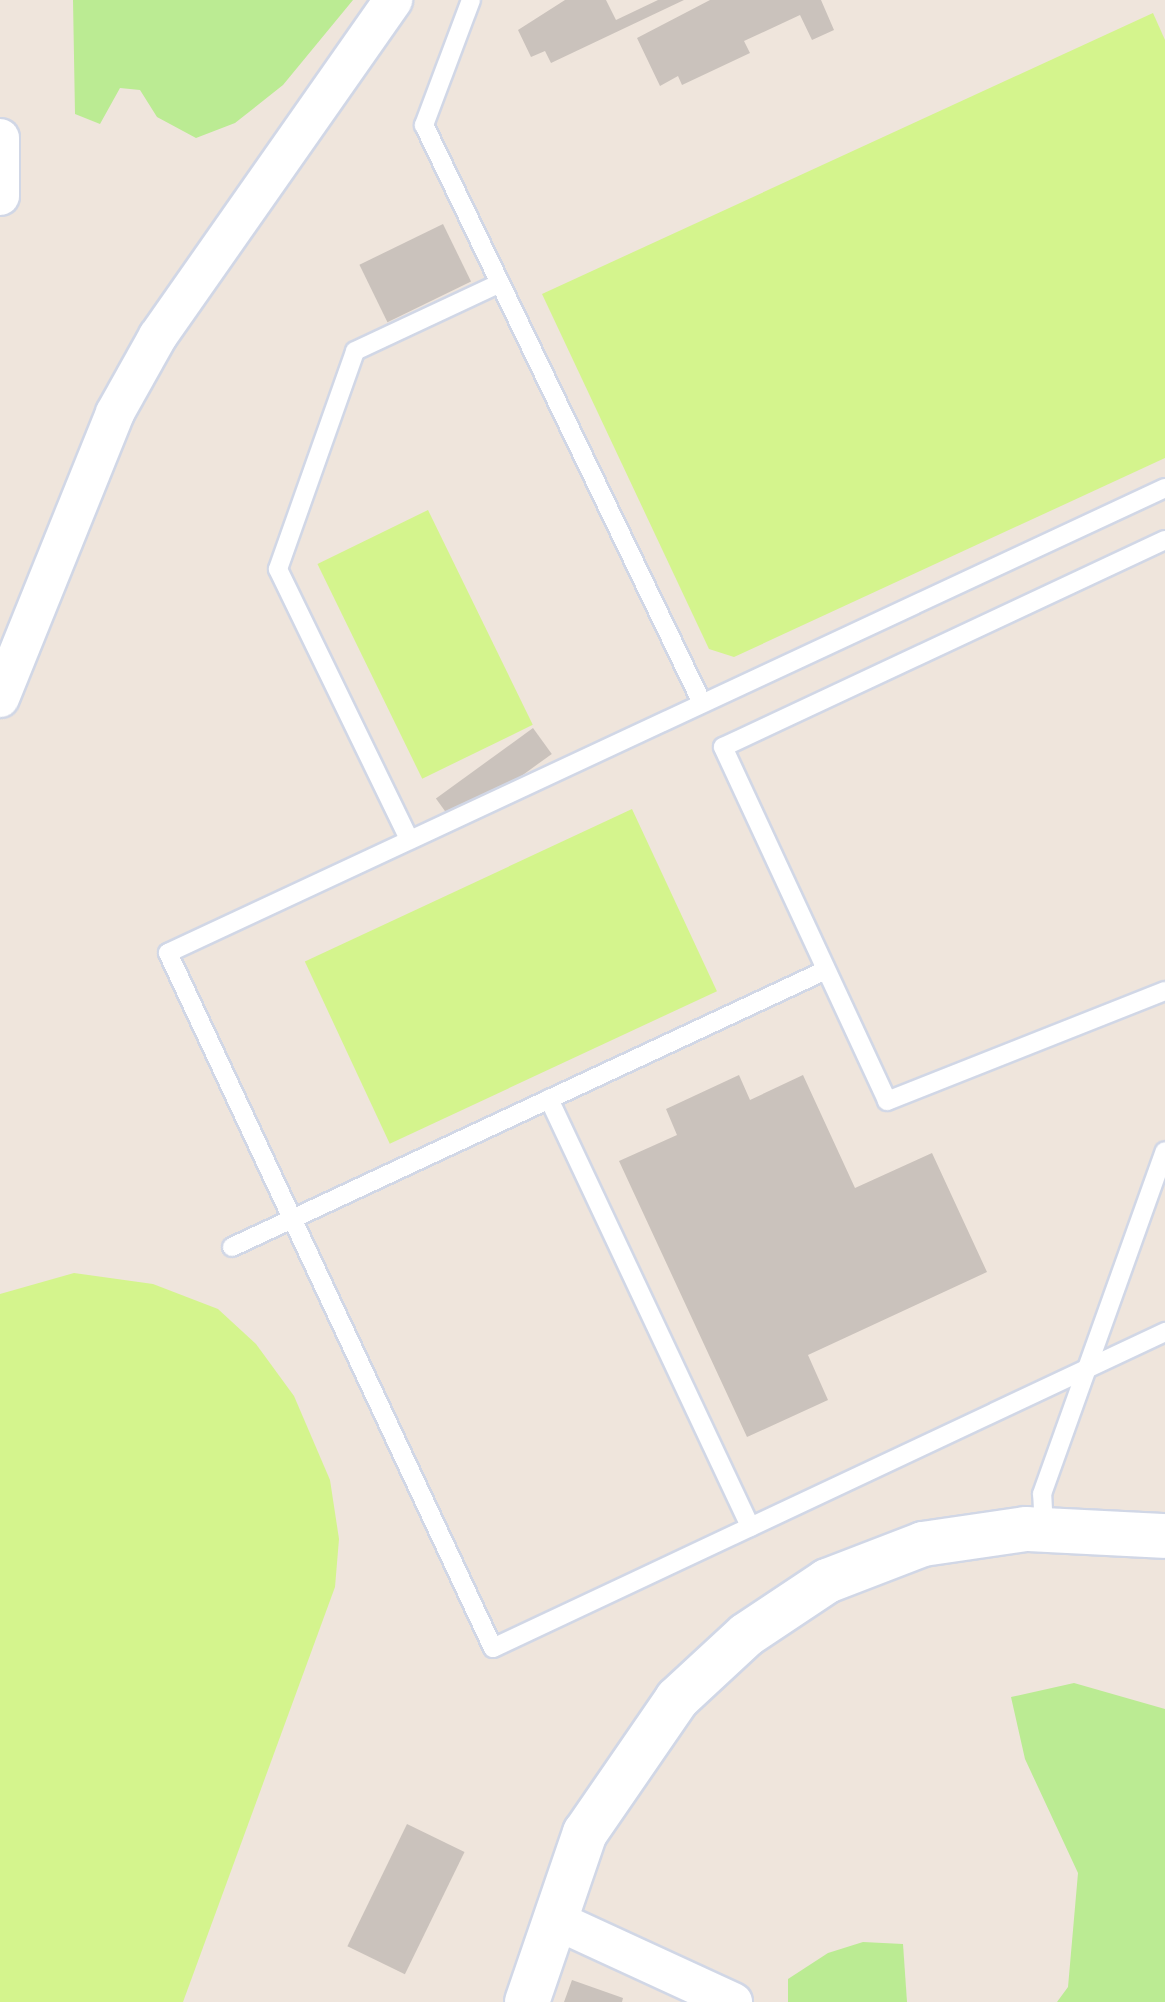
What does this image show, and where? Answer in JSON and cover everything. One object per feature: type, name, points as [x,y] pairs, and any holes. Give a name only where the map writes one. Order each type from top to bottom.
[{"type":"street","points":[[0,698],[115,413],[226,232],[393,0]]},
{"type":"street","points":[[0,138],[0,196]]},
{"type":"street","points":[[527,2002],[585,1833],[623,1770],[677,1699],[746,1635],[827,1581],[923,1544],[1044,1529],[1165,1536]]},
{"type":"street","points":[[555,1920],[733,2002]]},
{"type":"lane","points":[[471,0],[424,125],[702,703]]},
{"type":"lane","points":[[409,839],[278,569],[355,351],[500,283]]},
{"type":"lane","points":[[1165,488],[168,953],[493,1648],[1165,1332]]},
{"type":"lane","points":[[1165,540],[723,747],[887,1101],[1165,991]]},
{"type":"lane","points":[[232,1247],[826,970]]},
{"type":"lane","points":[[549,1099],[750,1527]]},
{"type":"lane","points":[[1044,1529],[1042,1494],[1165,1151]]},
{"type":"green space","points":[[73,0],[353,0],[283,85],[235,123],[196,138],[157,117],[140,90],[120,88],[100,124],[75,114]]},
{"type":"green space","points":[[1153,13],[1165,40],[1165,458],[734,657],[709,649],[542,294]]},
{"type":"green space","points":[[428,510],[533,725],[422,779],[317,564]]},
{"type":"green space","points":[[632,809],[717,991],[390,1144],[305,962]]},
{"type":"green space","points":[[74,1273],[153,1284],[218,1309],[256,1344],[294,1396],[330,1480],[339,1539],[335,1587],[183,2002],[0,2002],[0,1294]]},
{"type":"green space","points":[[1074,1683],[1165,1709],[1165,2002],[1057,2002],[1068,1987],[1078,1873],[1025,1759],[1011,1697]]},
{"type":"green space","points":[[863,1942],[903,1944],[907,2002],[788,2002],[788,1979],[828,1953]]},
{"type":"building","points":[[565,0],[606,0],[616,20],[658,0],[684,0],[551,63],[545,51],[531,57],[518,30]]},
{"type":"building","points":[[710,0],[821,0],[834,30],[812,40],[800,15],[744,41],[750,53],[682,85],[678,76],[660,86],[637,38]]},
{"type":"building","points":[[443,224],[471,282],[387,322],[359,265]]},
{"type":"building","points":[[533,728],[552,754],[455,824],[436,799]]},
{"type":"building","points":[[739,1075],[750,1100],[803,1075],[855,1188],[932,1153],[987,1272],[808,1355],[828,1400],[747,1437],[619,1161],[677,1135],[666,1109]]},
{"type":"building","points":[[407,1824],[465,1852],[405,1974],[347,1946]]},
{"type":"building","points":[[572,1980],[623,1998],[622,2002],[564,2002]]}]
